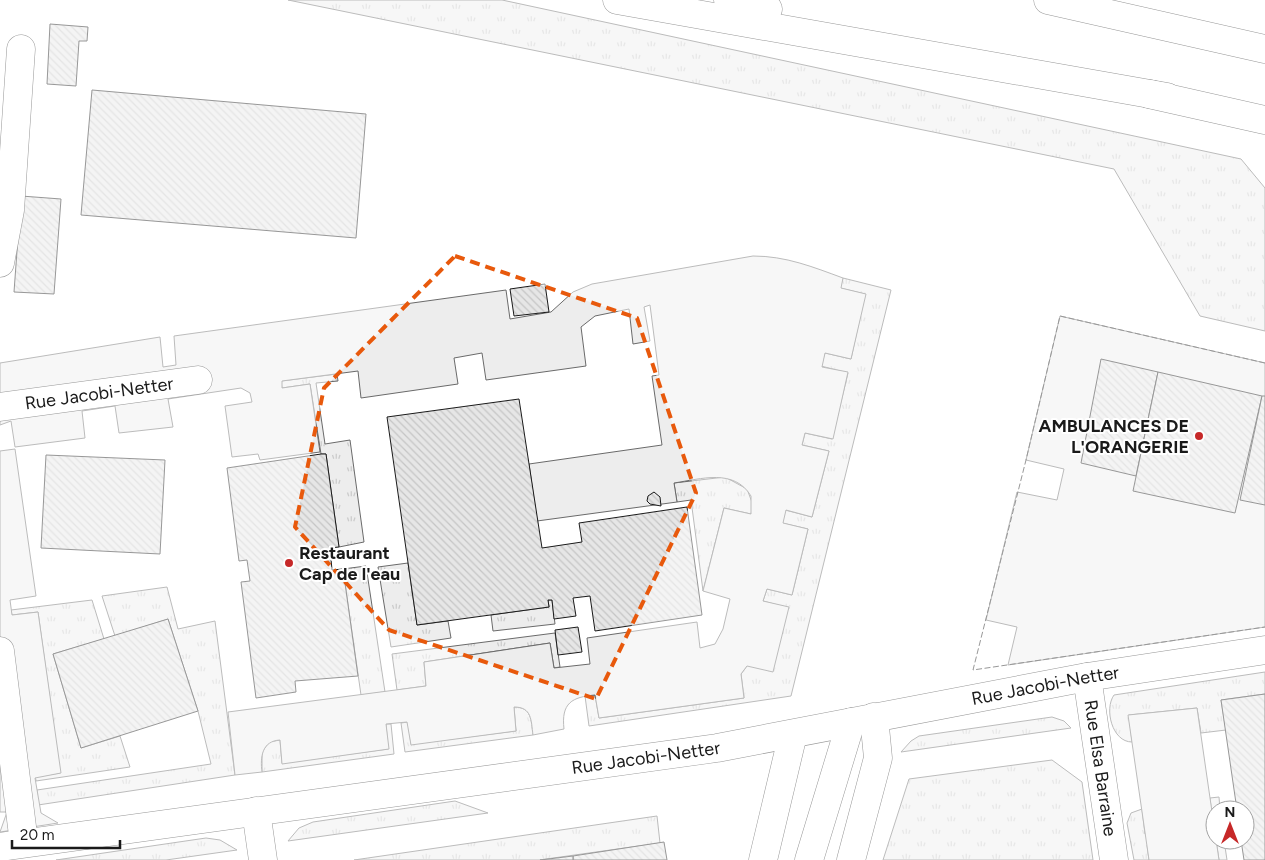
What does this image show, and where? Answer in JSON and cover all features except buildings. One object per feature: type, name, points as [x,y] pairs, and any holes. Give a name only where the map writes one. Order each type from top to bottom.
[{"type":"main road","points":[[617,0],[1166,98]]},
{"type":"main road","points":[[728,0],[1265,120]]},
{"type":"main road","points":[[1048,0],[1118,14],[1265,49]]},
{"type":"main road","points":[[1070,0],[1118,14]]},
{"type":"main road","points":[[0,263],[10,210],[21,49]]},
{"type":"main road","name":"Rue Jacobi-Netter","points":[[0,407],[198,380]]},
{"type":"main road","name":"Rue Jacobi-Netter","points":[[0,651],[12,845],[717,748],[1087,677],[1265,650]]},
{"type":"main road","name":"Rue Elsa Barraine","points":[[1087,677],[1114,860]]},
{"type":"main road","points":[[809,860],[863,720]]},
{"type":"main road","points":[[851,860],[877,765],[863,720]]},
{"type":"main road","points":[[763,860],[793,734]]},
{"type":"main road","points":[[256,812],[263,860]]},
{"type":"highlighted area","points":[[455,256],[637,318],[696,493],[596,699],[389,630],[295,527],[324,388]]},
{"type":"green space","points":[[288,0],[502,0],[1241,159],[1265,188],[1265,331],[1200,316],[1114,169]]},
{"type":"green space","points":[[843,278],[891,290],[791,696],[589,726],[585,696],[595,695],[599,718],[744,698],[741,674],[789,608],[763,601],[767,589],[792,595],[808,529],[782,523],[785,510],[812,517],[829,451],[802,445],[805,433],[832,439],[848,373],[821,366],[825,353],[851,359],[865,294],[840,288]]},
{"type":"green space","points":[[337,374],[338,381],[316,383],[325,444],[350,440],[364,542],[339,547],[326,454],[321,454],[310,384],[282,388],[281,381]]},
{"type":"green space","points":[[725,477],[747,489],[753,505],[751,514],[724,508],[703,591],[691,500],[677,502],[674,483]]},
{"type":"green space","points":[[408,563],[417,625],[448,621],[451,638],[391,647],[378,567]]},
{"type":"green space","points":[[366,566],[385,692],[361,695],[343,569]]},
{"type":"green space","points":[[167,587],[178,629],[215,621],[235,775],[38,805],[37,790],[211,764],[198,711],[168,619],[115,636],[102,596]]},
{"type":"green space","points":[[92,600],[104,639],[53,654],[81,748],[120,736],[130,767],[36,781],[35,777],[60,773],[38,612],[12,615],[11,610]]},
{"type":"green space","points":[[548,600],[552,600],[555,624],[493,631],[491,615],[549,607]]},
{"type":"green space","points":[[555,633],[560,667],[554,668],[550,643],[424,662],[426,686],[397,690],[392,654]]},
{"type":"green space","points":[[1265,672],[1265,694],[1221,700],[1226,730],[1201,733],[1197,708],[1129,715],[1132,742],[1125,741],[1119,737],[1112,724],[1110,708],[1114,695]]},
{"type":"green space","points":[[514,707],[524,709],[530,715],[533,735],[405,752],[401,723],[408,722],[411,744],[516,731]]},
{"type":"green space","points":[[1052,717],[1064,721],[1071,728],[901,752],[911,741],[919,736]]},
{"type":"green space","points":[[386,724],[391,724],[394,754],[262,772],[262,752],[269,742],[280,740],[282,763],[388,749]]},
{"type":"green space","points":[[1052,760],[1082,782],[1093,860],[883,860],[909,779]]},
{"type":"green space","points":[[1219,797],[1219,800],[1210,800],[1210,798]]},
{"type":"green space","points":[[455,801],[488,813],[288,841],[299,828],[313,822]]},
{"type":"green space","points":[[1142,809],[1145,834],[1205,826],[1205,836],[1147,845],[1149,860],[1134,860],[1127,823],[1131,813]]},
{"type":"green space","points":[[657,816],[660,843],[539,860],[354,860]]},
{"type":"green space","points":[[206,838],[220,840],[237,850],[166,860],[56,860]]},
{"type":"green space","points":[[1218,850],[1226,850],[1227,860],[1219,860]]},
{"type":"shaded area","points":[[753,256],[777,258],[810,266],[843,278],[841,288],[866,294],[851,359],[825,353],[822,367],[848,372],[833,439],[805,433],[802,445],[829,451],[812,517],[786,510],[783,523],[808,529],[792,595],[767,589],[763,601],[789,607],[773,672],[747,666],[741,674],[744,698],[599,718],[595,695],[587,696],[574,700],[566,707],[564,729],[533,735],[530,715],[524,709],[514,707],[516,731],[411,745],[407,722],[386,724],[389,749],[282,764],[280,740],[269,743],[266,747],[261,761],[262,772],[235,775],[228,712],[426,686],[424,662],[550,643],[554,668],[590,664],[587,638],[697,622],[700,648],[715,644],[723,629],[730,599],[703,591],[724,508],[751,514],[751,496],[744,487],[736,482],[716,477],[695,479],[674,483],[677,502],[537,521],[529,464],[662,445],[652,376],[659,375],[650,305],[644,307],[650,341],[633,344],[629,309],[595,316],[581,327],[586,366],[486,380],[482,353],[454,358],[458,384],[361,398],[358,371],[282,381],[282,388],[310,384],[320,452],[260,460],[258,454],[232,457],[225,406],[252,402],[250,393],[241,388],[168,399],[173,427],[119,433],[115,406],[82,411],[85,438],[15,447],[11,421],[0,425],[0,363],[160,337],[163,367],[176,365],[174,336],[506,290],[510,319],[551,312],[573,292],[592,284]]},
{"type":"shaded area","points":[[1060,316],[1265,363],[1265,627],[1008,665],[1017,627],[986,620],[1017,492],[1057,500],[1064,469],[1026,460]]},
{"type":"shaded area","points":[[15,449],[36,596],[10,600],[12,615],[38,612],[61,773],[35,778],[41,813],[58,823],[0,832],[7,812],[0,812],[0,451]]},
{"type":"shaded area","points":[[1197,708],[1210,800],[1205,800],[1205,850],[1218,850],[1219,860],[1149,860],[1128,715]]},
{"type":"fence","points":[[1265,363],[1060,316],[973,670],[1265,627]]},
{"type":"place","name":"AMBULANCES DE L'ORANGERIE","points":[[1199,436]]},
{"type":"place","name":"Restaurant Cap de l'eau","points":[[289,563]]}]
